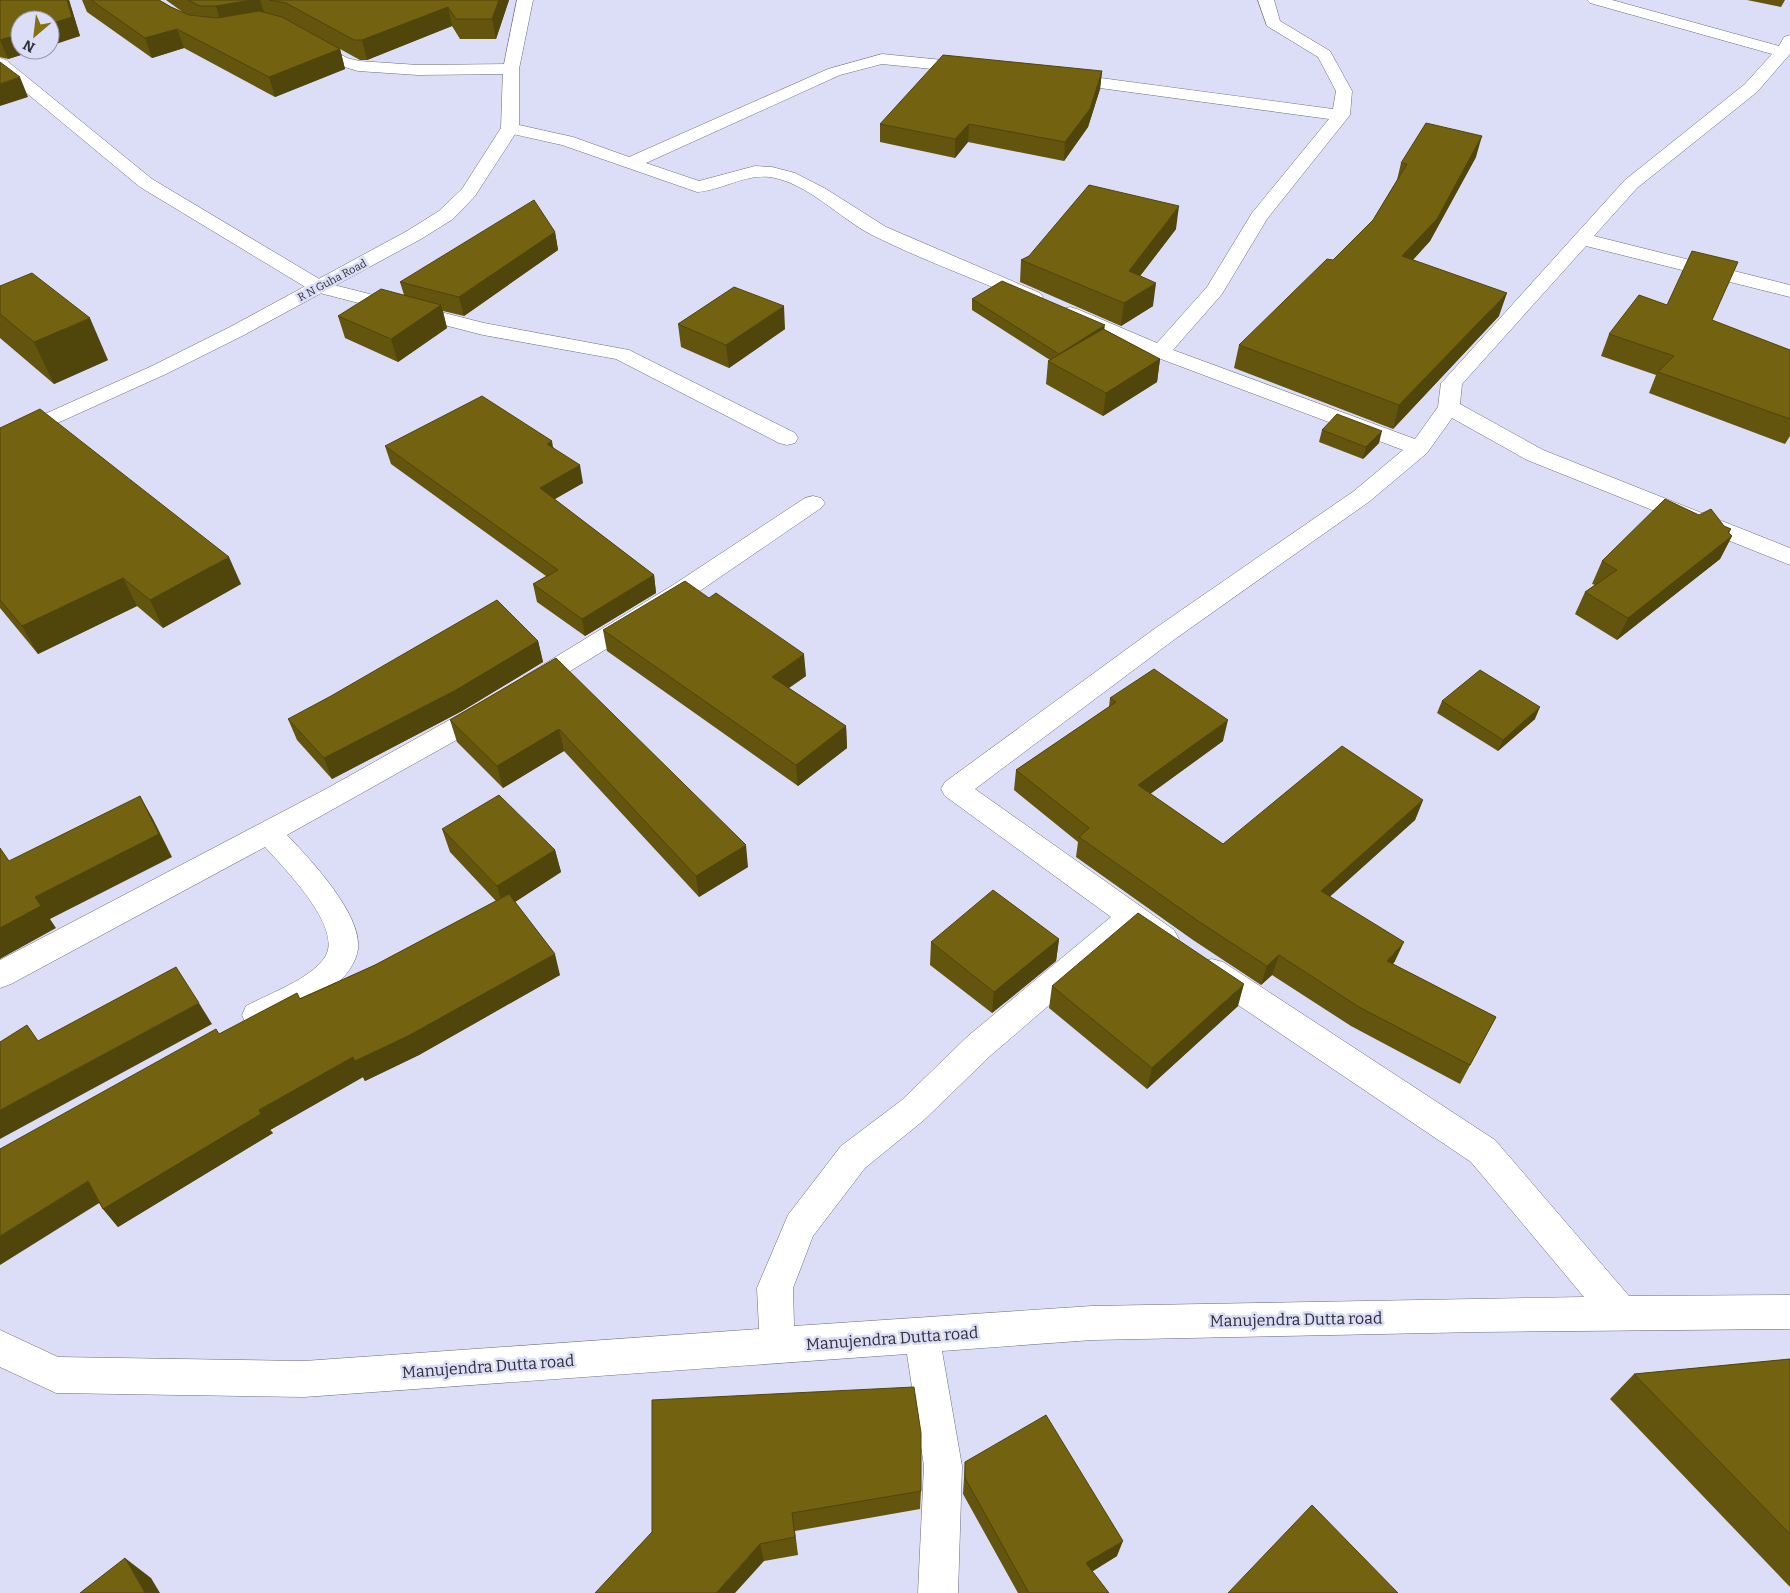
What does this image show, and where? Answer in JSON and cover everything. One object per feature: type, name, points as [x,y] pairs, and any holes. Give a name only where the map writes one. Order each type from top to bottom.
[{"type":"street","points":[[525,0],[511,69],[510,128],[567,141],[697,187],[708,186],[754,170],[788,177],[806,185],[878,231],[1160,352],[1419,448]]},
{"type":"street","points":[[1160,352],[1214,290],[1259,217],[1342,115],[1344,91],[1324,54],[1272,23],[1266,0]]},
{"type":"street","points":[[1595,0],[1786,46],[1750,88],[1631,184],[1452,383],[1449,407],[1419,448],[1362,496],[1166,633],[955,789],[1181,951],[1483,1151],[1621,1314]]},
{"type":"street","points":[[298,35],[341,61],[358,66],[418,70],[511,69]]},
{"type":"street","points":[[630,163],[834,72],[869,60],[892,59],[988,70]]},
{"type":"street","points":[[0,63],[146,184],[319,286],[483,329],[622,354],[787,438]]},
{"type":"street","points":[[1045,76],[1342,115]]},
{"type":"street","name":"R N Guha Road","points":[[0,442],[159,370],[414,235],[446,214],[469,192],[510,128]]},
{"type":"street","points":[[1582,239],[1790,290]]},
{"type":"street","points":[[1449,407],[1534,455],[1790,557]]},
{"type":"street","points":[[0,975],[344,791],[510,697],[682,591],[812,503]]},
{"type":"street","points":[[236,1027],[324,977],[338,963],[344,946],[338,926],[325,897],[267,831]]},
{"type":"street","points":[[777,1346],[775,1288],[800,1226],[853,1157],[913,1110],[979,1046],[1133,916]]},
{"type":"street","name":"Manujendra Dutta road","points":[[0,1348],[56,1374],[304,1379],[1092,1323],[1790,1312]]},
{"type":"street","points":[[922,1336],[944,1466],[938,1593]]},
{"type":"building","points":[[0,0],[67,0],[72,17],[60,21],[60,10],[10,10],[10,37],[0,40]]},
{"type":"building","points":[[91,0],[159,0],[189,15],[217,18],[259,11],[282,17],[340,49],[269,77],[177,29],[145,38]]},
{"type":"building","points":[[188,0],[252,0],[216,6],[200,6]]},
{"type":"building","points":[[269,0],[499,0],[492,19],[456,19],[448,7],[362,40],[354,40],[286,3]]},
{"type":"building","points":[[943,55],[1102,71],[1090,109],[1065,142],[969,124],[955,139],[880,124]]},
{"type":"building","points":[[0,62],[20,77],[0,84]]},
{"type":"building","points":[[1426,123],[1482,136],[1437,219],[1402,256],[1507,293],[1399,405],[1239,345],[1327,259],[1333,260],[1373,220],[1407,164],[1401,163]]},
{"type":"building","points":[[1089,185],[1179,206],[1129,271],[1156,283],[1124,303],[1021,260],[1029,256]]},
{"type":"building","points":[[534,200],[555,232],[459,297],[400,282]]},
{"type":"building","points":[[1692,251],[1738,262],[1712,320],[1790,350],[1790,419],[1658,372],[1674,356],[1609,334],[1639,295],[1667,305]]},
{"type":"building","points":[[32,273],[90,318],[34,342],[0,314],[0,286]]},
{"type":"building","points":[[1002,281],[1105,325],[1059,354],[972,299]]},
{"type":"building","points":[[734,287],[784,306],[726,345],[678,324]]},
{"type":"building","points":[[381,289],[441,305],[391,339],[338,316]]},
{"type":"building","points":[[1103,329],[1160,359],[1106,393],[1048,361]]},
{"type":"building","points":[[482,396],[552,441],[547,444],[580,465],[540,488],[654,575],[582,619],[533,584],[558,570],[385,446]]},
{"type":"building","points":[[40,409],[229,557],[150,600],[123,578],[22,626],[0,600],[0,428]]},
{"type":"building","points":[[1337,414],[1382,431],[1366,447],[1322,430]]},
{"type":"building","points":[[1665,499],[1699,515],[1711,509],[1724,526],[1731,529],[1728,532],[1732,536],[1628,618],[1585,592],[1617,570],[1602,561]]},
{"type":"building","points":[[685,581],[709,598],[716,593],[804,654],[772,677],[846,726],[796,765],[603,630]]},
{"type":"building","points":[[497,600],[538,641],[456,690],[324,758],[288,719],[331,696]]},
{"type":"building","points":[[556,658],[746,845],[696,876],[559,729],[497,766],[450,720]]},
{"type":"building","points":[[1154,669],[1228,720],[1138,785],[1223,844],[1342,746],[1423,800],[1321,891],[1404,942],[1387,961],[1496,1017],[1470,1065],[1359,1007],[1279,955],[1267,966],[1198,921],[1079,837],[1089,828],[1016,770],[1116,702],[1110,698]]},
{"type":"building","points":[[1480,670],[1540,707],[1503,740],[1442,701]]},
{"type":"building","points":[[499,795],[555,850],[497,886],[442,829]]},
{"type":"building","points":[[140,796],[159,834],[35,897],[41,906],[0,928],[0,848],[9,861]]},
{"type":"building","points":[[993,890],[1059,939],[994,992],[931,942]]},
{"type":"building","points":[[509,894],[555,954],[410,1035],[355,1061],[353,1057],[259,1110],[261,1114],[103,1209],[88,1181],[0,1236],[0,1149],[216,1029],[219,1034],[297,993],[300,999],[375,965]]},
{"type":"building","points":[[1138,913],[1244,984],[1152,1068],[1052,986]]},
{"type":"building","points":[[176,967],[199,1003],[0,1110],[0,1042],[27,1025],[38,1041]]},
{"type":"building","points":[[1790,1359],[1790,1534],[1634,1374]]},
{"type":"building","points":[[914,1387],[921,1433],[921,1491],[792,1513],[795,1537],[760,1544],[716,1593],[595,1593],[652,1532],[652,1400]]},
{"type":"building","points":[[1046,1415],[1123,1541],[1086,1563],[1109,1593],[1029,1593],[965,1478],[965,1462]]},
{"type":"building","points":[[1312,1505],[1398,1593],[1228,1593]]},
{"type":"building","points":[[125,1558],[145,1593],[80,1593]]}]
